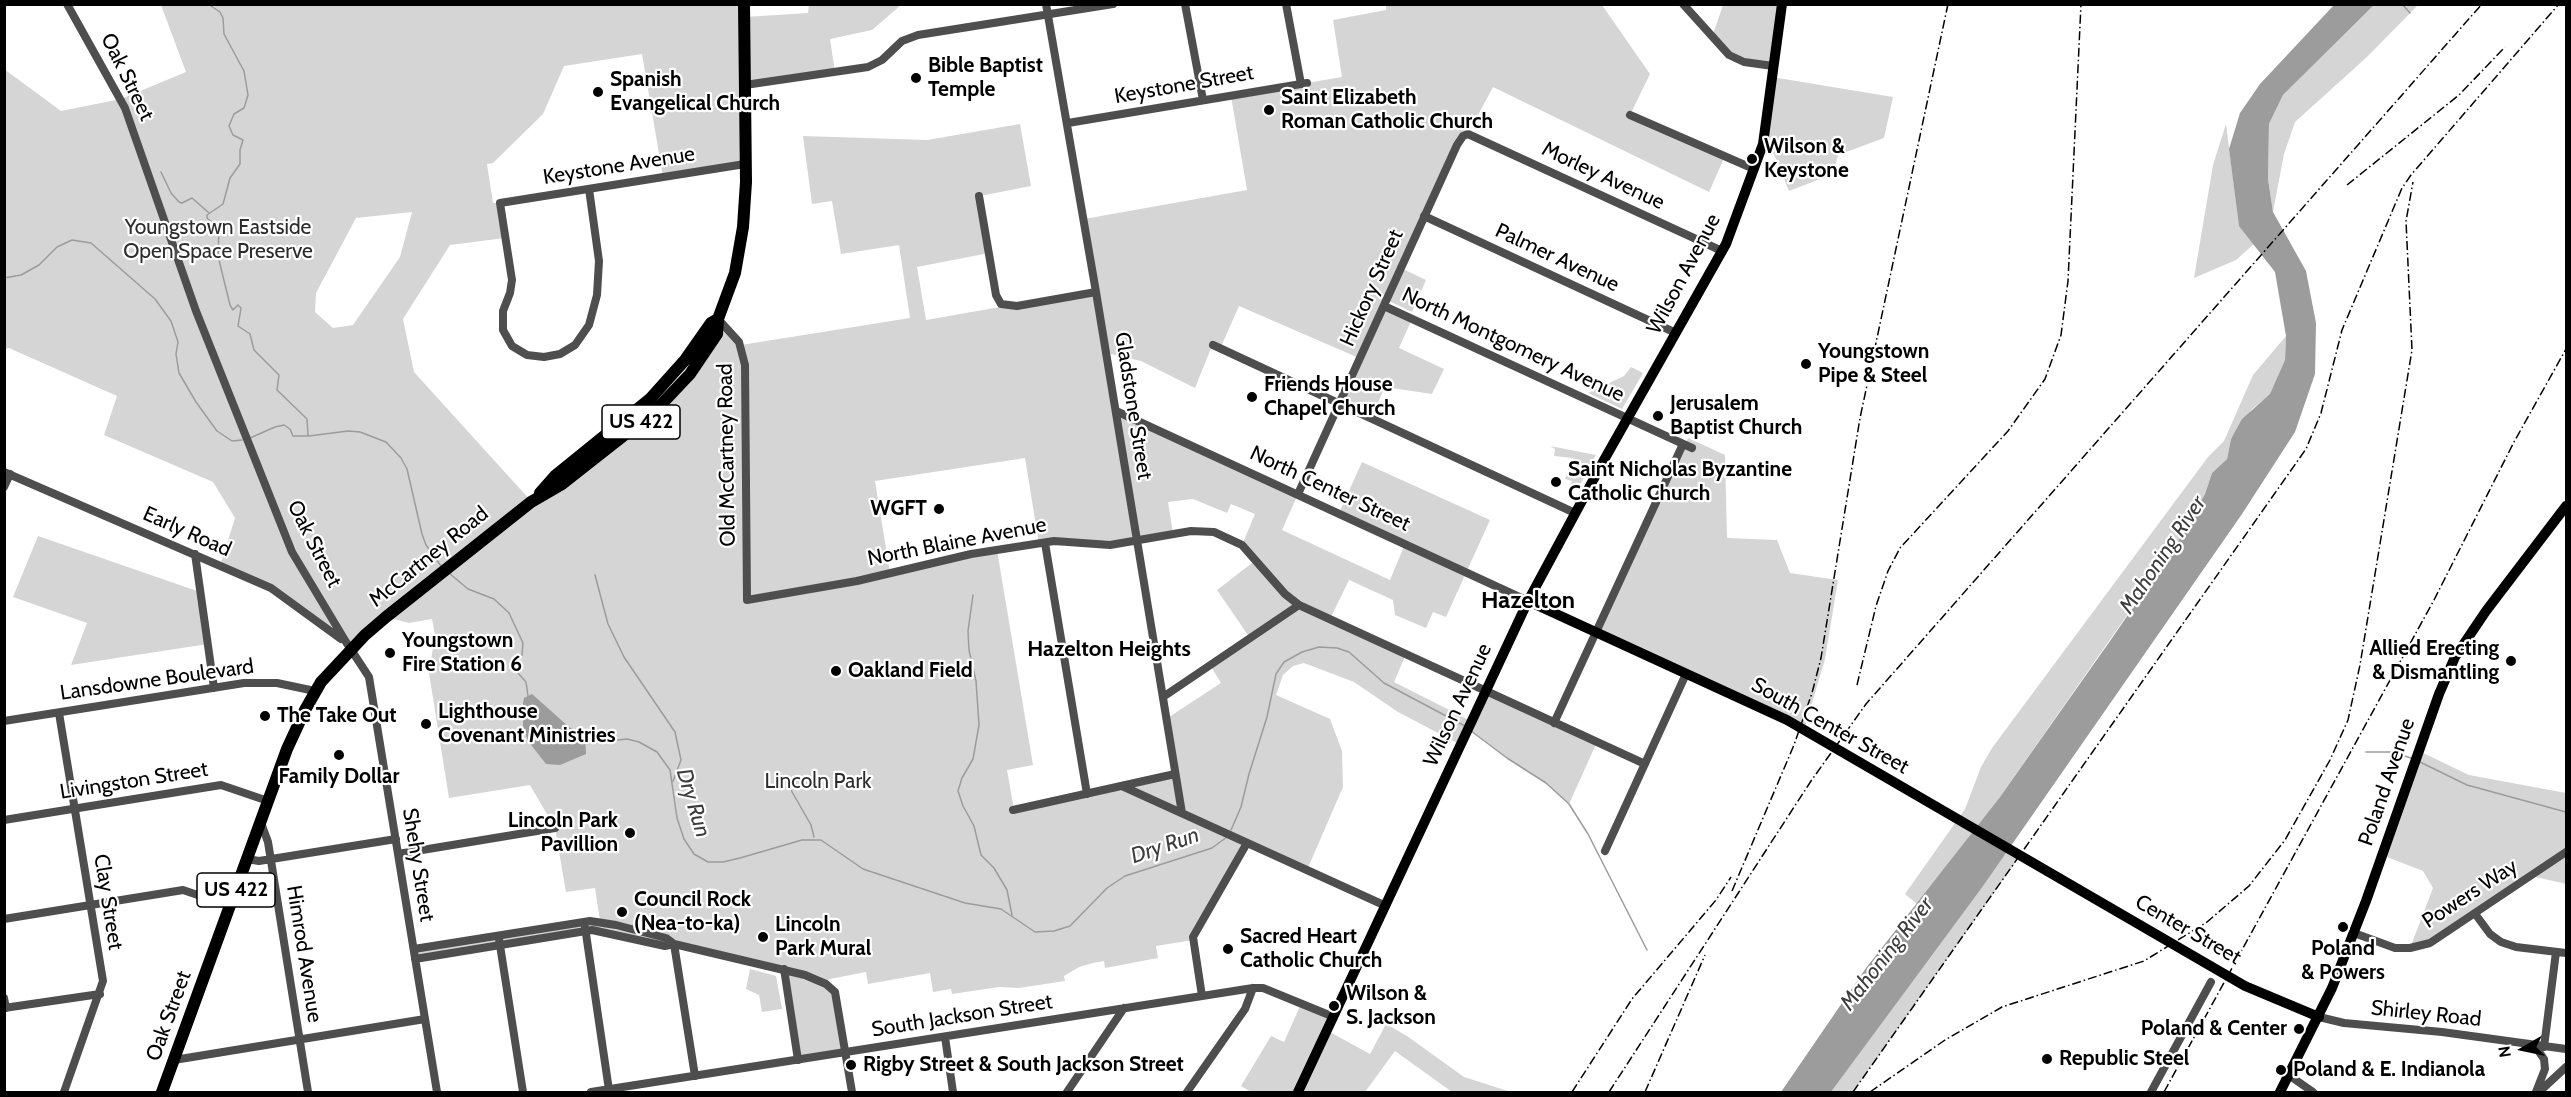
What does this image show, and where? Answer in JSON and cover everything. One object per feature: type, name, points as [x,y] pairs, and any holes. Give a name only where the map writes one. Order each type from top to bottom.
[{"type":"highway","name":"McCartney Road","points":[[348,646],[532,501],[555,476],[666,382],[711,323],[718,319],[729,292],[741,246],[746,182],[744,4]]},
{"type":"highway","name":"Oak Street","points":[[162,1092],[296,729],[315,691],[348,646]]},
{"type":"main road","name":"Wilson Avenue","points":[[1298,1092],[1528,601],[1722,251],[1754,169],[1767,123],[1782,4]]},
{"type":"main road","name":"Poland Avenue","points":[[2280,1092],[2319,1017],[2354,933],[2444,680],[2470,632],[2566,506]]},
{"type":"main road","name":"South Center Street","points":[[1528,601],[1787,720],[2042,869]]},
{"type":"main road","name":"Center Street","points":[[2042,869],[2245,986],[2319,1017]]},
{"type":"street","name":"Oak Street","points":[[67,4],[125,108],[196,311],[292,552],[348,646]]},
{"type":"street","name":"Gladstone Street","points":[[1046,4],[1068,123],[1182,813]]},
{"type":"street","points":[[745,85],[868,66],[882,60],[902,41],[918,35],[1113,4]]},
{"type":"street","points":[[1185,4],[1203,100]]},
{"type":"street","name":"Keystone Street","points":[[1068,123],[1304,83],[1286,4]]},
{"type":"street","points":[[1683,4],[1724,50],[1744,62],[1773,66]]},
{"type":"street","points":[[1630,115],[1754,169]]},
{"type":"street","name":"Hickory Street","points":[[1298,494],[1457,145],[1463,136],[1468,134]]},
{"type":"street","name":"Morley Avenue","points":[[1468,134],[1722,251]]},
{"type":"street","name":"Keystone Avenue","points":[[589,189],[599,261],[594,307],[589,325],[580,340],[568,350],[551,356],[535,357],[519,352],[504,334],[502,318],[512,280],[500,203],[745,164]]},
{"type":"street","points":[[979,196],[996,295],[1000,303],[1006,306],[1017,306],[1096,292]]},
{"type":"street","name":"Palmer Avenue","points":[[1424,216],[1676,333]]},
{"type":"street","name":"North Montgomery Avenue","points":[[1384,306],[1688,446],[1596,633]]},
{"type":"street","name":"Old McCartney Road","points":[[718,319],[739,342],[745,365],[747,600]]},
{"type":"street","points":[[1213,345],[1575,513]]},
{"type":"street","name":"North Center Street","points":[[1116,411],[1528,601]]},
{"type":"street","name":"Early Road","points":[[7,473],[271,588],[348,646]]},
{"type":"street","points":[[4,487],[7,473]]},
{"type":"street","name":"North Blaine Avenue","points":[[747,600],[848,582],[971,554],[1070,540],[1110,544],[1191,531],[1208,531],[1228,537],[1251,553],[1286,594],[1299,605],[1645,764]]},
{"type":"street","points":[[1045,543],[1086,794]]},
{"type":"street","points":[[195,554],[214,688]]},
{"type":"street","points":[[1163,697],[1299,605]]},
{"type":"street","points":[[1554,723],[1596,633]]},
{"type":"street","name":"Shehy Street","points":[[348,646],[370,681],[437,1092]]},
{"type":"street","points":[[1605,851],[1686,674]]},
{"type":"street","name":"Lansdowne Boulevard","points":[[4,721],[214,688],[270,682],[315,691]]},
{"type":"street","name":"Clay Street","points":[[59,713],[103,981],[64,1092]]},
{"type":"street","points":[[1013,810],[1175,774]]},
{"type":"street","name":"Livingston Street","points":[[4,820],[221,785],[268,801]]},
{"type":"street","points":[[1122,786],[1386,906]]},
{"type":"street","name":"Himrod Avenue","points":[[261,823],[271,859],[308,1092]]},
{"type":"street","points":[[398,854],[555,828]]},
{"type":"street","points":[[247,859],[259,861],[396,839]]},
{"type":"street","points":[[1202,996],[1193,937],[1247,843]]},
{"type":"street","name":"Powers Way","points":[[2354,933],[2383,944],[2410,948],[2430,944],[2566,852]]},
{"type":"street","points":[[4,919],[183,890],[230,906]]},
{"type":"street","points":[[2476,915],[2490,934],[2501,942],[2516,947],[2566,953]]},
{"type":"street","points":[[585,926],[609,1090]]},
{"type":"street","points":[[415,959],[500,940],[585,926],[664,946],[674,944],[783,969],[818,980],[833,989],[837,1000],[852,1092]]},
{"type":"street","points":[[414,949],[500,940]]},
{"type":"street","points":[[500,940],[523,1092]]},
{"type":"street","points":[[674,944],[695,1076]]},
{"type":"street","points":[[2538,1092],[2545,1068],[2539,1046],[2556,952]]},
{"type":"street","points":[[783,969],[798,1060]]},
{"type":"street","points":[[2151,1092],[2211,982]]},
{"type":"street","points":[[1187,1092],[1245,1009],[1253,988]]},
{"type":"street","name":"South Jackson Street","points":[[591,1092],[1253,988],[1265,989],[1334,1017]]},
{"type":"street","points":[[4,998],[5,1008],[100,994]]},
{"type":"street","points":[[1067,1092],[1124,1008]]},
{"type":"street","name":"Shirley Road","points":[[2319,1017],[2344,1023],[2442,1032],[2566,1049]]},
{"type":"street","points":[[174,1060],[425,1019]]},
{"type":"street","points":[[945,1037],[953,1092]]},
{"type":"street","points":[[2538,1092],[2566,1067]]},
{"type":"street","points":[[2290,1076],[2313,1092]]},
{"type":"green space","points":[[744,4],[745,17],[808,13],[809,5],[901,5],[872,30],[830,39],[835,72],[745,85],[745,164],[663,177],[642,54],[564,66],[543,114],[493,163],[487,164],[493,203],[500,203],[505,238],[450,245],[403,319],[414,372],[531,501],[676,390],[718,319],[741,345],[910,318],[899,245],[841,254],[832,201],[812,204],[803,136],[927,140],[1020,124],[1031,186],[980,196],[989,253],[917,267],[926,320],[1000,307],[1001,304],[1096,292],[1084,219],[1247,190],[1231,96],[1342,77],[1333,20],[1386,10],[1386,5],[1602,5],[1650,74],[1630,115],[1725,156],[1709,192],[1493,87],[1468,134],[1463,136],[1384,305],[1412,319],[1399,348],[1444,369],[1432,394],[1385,387],[1373,413],[1343,399],[1359,358],[1239,306],[1220,349],[1212,346],[1195,388],[1141,361],[1107,353],[1116,411],[1298,494],[1282,530],[1390,580],[1405,544],[1339,513],[1362,462],[1490,520],[1446,617],[1433,612],[1426,628],[1395,615],[1393,600],[1349,580],[1330,619],[1406,654],[1394,682],[1471,721],[1486,691],[1597,742],[1569,804],[1546,783],[1507,758],[1469,729],[1461,745],[1398,712],[1354,682],[1304,663],[1293,666],[1283,675],[1276,695],[1330,719],[1342,751],[1343,787],[1307,870],[1247,843],[1193,940],[1156,946],[1158,958],[1105,968],[1104,961],[1093,963],[1079,967],[1064,976],[1065,981],[952,994],[951,989],[933,992],[930,973],[868,984],[866,972],[830,979],[824,983],[833,989],[846,1053],[798,1060],[783,969],[601,930],[415,959],[414,949],[600,921],[595,888],[566,892],[555,828],[530,785],[449,798],[429,673],[435,635],[432,619],[409,623],[386,617],[351,649],[282,595],[220,566],[235,518],[213,482],[104,435],[117,396],[9,348],[5,349],[4,69],[61,111],[121,99],[186,72],[161,5]],"holes":[[[412,212],[400,257],[353,325],[333,328],[315,312],[316,293],[356,218]],[[1025,458],[1039,544],[1120,543],[1173,534],[1168,502],[1193,499],[1227,513],[1231,504],[1255,514],[1242,545],[1256,560],[1217,590],[1250,638],[1210,665],[1221,683],[1166,719],[1175,774],[1014,810],[1007,770],[1033,765],[997,550],[890,573],[875,481]]]},
{"type":"green space","points":[[1723,5],[1782,5],[1773,66],[1744,62],[1712,37]]},
{"type":"green space","points":[[2374,5],[2418,5],[2368,56],[2295,122],[2284,154],[2273,212],[2268,179],[2269,124],[2283,95]]},
{"type":"green space","points":[[1772,77],[1893,97],[1884,138],[1838,155],[1833,174],[1789,191],[1765,133]]},
{"type":"green space","points":[[2226,124],[2239,225],[2255,243],[2236,260],[2194,278],[2213,165]]},
{"type":"green space","points":[[1403,269],[1426,280],[1412,312],[1389,301]]},
{"type":"green space","points":[[2286,336],[2285,360],[2270,395],[2252,409],[2231,439],[2227,459],[2212,473],[2205,494],[2176,545],[2000,797],[1917,904],[1905,894],[1965,809],[1981,767],[1992,748],[2208,457],[2224,441],[2253,375]]},
{"type":"green space","points":[[1631,367],[1643,373],[1622,409],[1588,393],[1624,376]]},
{"type":"green space","points":[[1688,438],[1725,455],[1727,538],[1777,540],[1790,573],[1838,580],[1825,659],[1804,730],[1596,633]]},
{"type":"green space","points":[[1550,446],[1596,455],[1578,489],[1570,485],[1572,481],[1565,479],[1569,469],[1572,469],[1573,458],[1554,456],[1555,449]]},
{"type":"green space","points":[[38,536],[200,592],[208,644],[71,665],[87,623],[13,597]]},
{"type":"green space","points":[[2419,751],[2469,775],[2566,793],[2566,884],[2531,876],[2442,937],[2410,948],[2433,888],[2423,871],[2382,855]]},
{"type":"green space","points":[[2008,850],[2020,856],[1853,1092],[1831,1092]]},
{"type":"green space","points":[[750,969],[776,976],[782,1009],[762,1012],[759,995],[746,989]]},
{"type":"green space","points":[[1301,1004],[1334,1017],[1328,1031],[1370,1054],[1386,1024],[1407,1036],[1464,1077],[1511,1092],[1452,1092],[1395,1051],[1365,1092],[1307,1092],[1301,1088],[1298,1092],[1251,1092],[1241,1086],[1271,1036],[1284,1042]]},
{"type":"water","name":"Mahoning River","points":[[2334,5],[2374,5],[2283,95],[2269,124],[2268,179],[2273,212],[2306,271],[2316,323],[2315,374],[2295,432],[2242,514],[1983,886],[1831,1092],[1781,1092],[1866,968],[2000,797],[2110,641],[2176,545],[2205,494],[2212,473],[2227,459],[2231,439],[2242,419],[2270,394],[2285,360],[2286,336],[2275,272],[2239,226],[2229,149],[2240,113],[2260,84]]},
{"type":"water","points":[[532,694],[569,727],[585,736],[586,754],[560,765],[546,764],[528,741],[523,727],[524,698]]},
{"type":"waterway","points":[[208,4],[220,12],[223,18],[224,34],[244,71],[248,95],[244,108],[234,114],[229,126],[233,135],[243,140],[240,164],[230,178],[223,204],[207,215],[207,218],[219,229],[218,256],[230,305],[233,310],[238,305],[241,308],[238,326],[250,334],[254,350],[279,375],[277,390],[307,419],[308,435]]},
{"type":"waterway","points":[[2402,4],[2410,13]]},
{"type":"waterway","points":[[161,172],[171,193],[179,202],[182,203],[192,198],[209,213]]},
{"type":"waterway","name":"Dry Run","points":[[4,278],[21,275],[39,265],[57,247],[72,240],[91,243],[155,299],[171,321],[178,342],[176,354],[179,373],[196,402],[217,431],[232,441],[242,440]]},
{"type":"waterway","name":"Dry Run","points":[[250,438],[284,425],[290,429],[293,436],[348,431],[360,432],[386,442],[401,458],[407,469],[422,534],[426,545],[441,566]]},
{"type":"waterway","name":"Dry Run","points":[[449,573],[468,589],[494,599],[509,613],[523,643],[522,655],[518,661],[518,673],[526,682],[528,696]]},
{"type":"waterway","points":[[595,575],[608,624],[624,657],[675,732],[681,760],[673,781]]},
{"type":"waterway","points":[[973,595],[968,631],[969,650],[976,681],[979,725],[973,759],[962,778],[958,791],[974,826],[981,855],[994,868],[1007,890],[1012,915]]},
{"type":"waterway","name":"Dry Run","points":[[1231,830],[1241,807],[1267,717],[1276,674],[1284,662],[1302,652],[1319,647],[1337,648],[1349,652],[1384,683],[1465,726]]},
{"type":"waterway","name":"Dry Run","points":[[1471,731],[1546,783],[1569,804],[1588,834],[1647,950]]},
{"type":"waterway","name":"Dry Run","points":[[584,744],[627,739],[639,742],[657,752],[670,770],[677,818],[684,839],[694,854],[708,862],[723,862],[802,840],[821,840],[863,869],[965,903],[1001,909],[1035,932],[1054,931],[1070,926],[1107,888],[1125,876],[1212,848],[1227,837]]},
{"type":"waterway","points":[[2366,752],[2392,752],[2411,758]]},
{"type":"waterway","points":[[2420,762],[2467,785],[2566,812]]},
{"type":"waterway","points":[[791,790],[811,825],[814,837]]},
{"type":"railway","points":[[1732,891],[1794,745],[1821,658],[1860,418],[1948,4]]},
{"type":"railway","points":[[1857,685],[1876,606],[1888,571],[1900,548],[2008,431],[2045,379],[2061,335],[2068,281],[2081,4]]},
{"type":"railway","points":[[1609,1092],[1811,781],[1866,704],[2482,4]]},
{"type":"railway","points":[[1853,1092],[2306,449],[2321,413],[2342,330],[2402,188],[2559,4]]},
{"type":"railway","points":[[2347,185],[2459,95],[2505,47]]},
{"type":"railway","points":[[1870,1092],[1945,1040],[2002,1007],[2144,961],[2207,922],[2249,886],[2285,840],[2330,760],[2348,720],[2360,665],[2412,350],[2406,221],[2413,182]]},
{"type":"railway","points":[[2164,1092],[2434,600],[2514,442],[2566,349]]},
{"type":"railway","points":[[1572,1092],[1632,999],[1716,900],[1731,877]]},
{"type":"railway","points":[[1645,1092],[1705,955]]},
{"type":"place","name":"Bible Baptist Temple","points":[[916,78]]},
{"type":"place","name":"Spanish Evangelical Church","points":[[598,92]]},
{"type":"place","name":"Saint Elizabeth Roman Catholic Church","points":[[1269,110]]},
{"type":"place","name":"Wilson & Keystone","points":[[1752,159]]},
{"type":"place","name":"Youngstown Pipe & Steel","points":[[1806,364]]},
{"type":"place","name":"Friends House Chapel Church","points":[[1252,397]]},
{"type":"place","name":"Jerusalem Baptist Church","points":[[1658,416]]},
{"type":"place","name":"Saint Nicholas Byzantine Catholic Church","points":[[1556,482]]},
{"type":"place","name":"WGFT","points":[[939,509]]},
{"type":"place","name":"Youngstown Fire Station 6","points":[[390,653]]},
{"type":"place","name":"Allied Erecting & Dismantling","points":[[2511,661]]},
{"type":"place","name":"Oakland Field","points":[[836,671]]},
{"type":"place","name":"The Take Out","points":[[265,716]]},
{"type":"place","name":"Lighthouse Covenant Ministries","points":[[426,724]]},
{"type":"place","name":"Family Dollar","points":[[339,755]]},
{"type":"place","name":"Lincoln Park Pavillion","points":[[630,833]]},
{"type":"place","name":"Council Rock (Nea-to-ka)","points":[[622,912]]},
{"type":"place","name":"Poland & Powers","points":[[2343,927]]},
{"type":"place","name":"Lincoln Park Mural","points":[[763,937]]},
{"type":"place","name":"Sacred Heart Catholic Church","points":[[1228,949]]},
{"type":"place","name":"Wilson & S. Jackson","points":[[1334,1006]]},
{"type":"place","name":"Poland & Center","points":[[2299,1029]]},
{"type":"place","name":"Republic Steel","points":[[2047,1059]]},
{"type":"place","name":"Rigby Street & South Jackson Street","points":[[851,1065]]},
{"type":"place","name":"Poland & E. Indianola","points":[[2281,1070]]},
{"type":"district","name":"Hazelton","points":[[1528,601]]},
{"type":"district","name":"Hazelton Heights","points":[[1109,650]]},
{"type":"park label","name":"Youngstown Eastside Open Space Preserve","points":[[218,240]]},
{"type":"park label","name":"Lincoln Park","points":[[818,782]]}]
